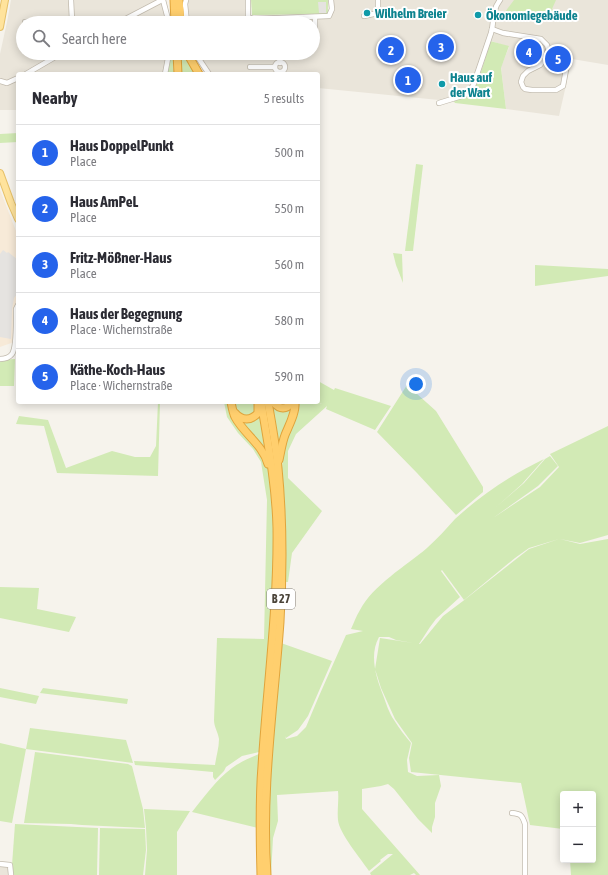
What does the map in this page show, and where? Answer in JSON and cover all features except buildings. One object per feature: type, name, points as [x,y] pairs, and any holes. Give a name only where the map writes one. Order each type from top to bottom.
[{"type":"highway","points":[[174,0],[175,16]]},
{"type":"highway","points":[[179,0],[180,16]]},
{"type":"highway","points":[[177,60],[178,72]]},
{"type":"highway","points":[[191,60],[198,72]]},
{"type":"highway","name":"B 27","points":[[231,404],[234,416],[242,428],[261,448],[274,481]]},
{"type":"highway","name":"B 27","points":[[232,410],[238,417],[248,420],[256,416],[260,404]]},
{"type":"highway","name":"B 27","points":[[260,404],[274,481],[277,527],[277,570],[260,836],[261,875]]},
{"type":"highway","name":"B 27","points":[[267,732],[280,621],[282,570],[282,529],[278,466],[268,404]]},
{"type":"highway","name":"B 27","points":[[275,404],[286,408],[292,404]]},
{"type":"highway","name":"B 27","points":[[278,466],[282,443],[293,415],[295,404]]},
{"type":"highway","name":"B 27","points":[[265,766],[267,875]]},
{"type":"main road","points":[[0,27],[5,0]]},
{"type":"main road","points":[[0,174],[16,214]]},
{"type":"street","points":[[71,0],[73,16]]},
{"type":"street","points":[[131,16],[162,0],[167,16]]},
{"type":"street","points":[[186,0],[186,16]]},
{"type":"street","points":[[248,0],[248,16]]},
{"type":"street","points":[[320,17],[328,16],[332,9],[332,0]]},
{"type":"street","points":[[364,16],[378,13],[378,0]]},
{"type":"street","points":[[439,103],[465,95],[471,89],[475,82],[492,29],[494,9],[500,0]]},
{"type":"street","points":[[492,29],[503,33],[541,39],[547,45],[549,52],[544,60],[540,65],[528,71],[523,76],[521,82],[525,89],[556,90],[563,86],[567,64],[565,60]]},
{"type":"street","points":[[29,72],[50,60]]},
{"type":"street","points":[[165,72],[168,60]]},
{"type":"street","points":[[200,60],[208,72]]},
{"type":"street","points":[[250,67],[275,67],[277,64],[282,63],[284,66],[284,71],[278,72],[275,67]]},
{"type":"street","points":[[0,81],[7,83],[16,79]]},
{"type":"street","points":[[0,359],[9,357],[13,352],[16,310]]},
{"type":"street","points":[[512,813],[519,814],[523,818],[525,824],[525,875]]},
{"type":"street","points":[[0,864],[10,865],[11,875]]},
{"type":"shaded area","points":[[11,0],[163,0],[167,16],[16,16],[16,60],[169,60],[166,72],[16,72],[16,110],[0,110],[0,54]]},
{"type":"shaded area","points":[[186,0],[248,0],[248,16],[187,16]]},
{"type":"shaded area","points":[[331,0],[608,0],[608,65],[572,59],[559,116],[506,109],[501,67],[509,47],[491,41],[476,83],[468,93],[449,101],[320,88],[320,72],[208,72],[200,60],[320,60],[320,16],[328,16]]},
{"type":"shaded area","points":[[318,2],[326,2],[326,13],[319,13]]},
{"type":"shaded area","points":[[0,190],[16,231],[16,341],[0,347]]},
{"type":"shaded area","points":[[3,250],[16,258],[16,296],[14,298],[12,309],[11,339],[0,337],[0,254]]},
{"type":"shaded area","points":[[0,864],[10,865],[11,875],[0,875]]},
{"type":"green space","points":[[251,0],[328,0],[328,14],[252,15]]},
{"type":"green space","points":[[514,0],[556,0],[552,9],[556,13],[541,17],[506,18],[505,12]]},
{"type":"green space","points":[[490,41],[509,46],[501,68],[506,109],[455,103],[453,100],[467,95],[475,86],[482,70]]},
{"type":"green space","points":[[169,60],[173,60],[174,72],[166,72]]},
{"type":"green space","points":[[180,60],[188,60],[195,72],[181,72]]},
{"type":"green space","points":[[16,133],[16,142],[0,143],[0,134]]},
{"type":"green space","points":[[416,164],[423,165],[413,251],[405,251]]},
{"type":"green space","points":[[393,253],[402,254],[403,283],[396,265]]},
{"type":"green space","points":[[535,265],[608,269],[608,276],[535,286]]},
{"type":"green space","points":[[15,359],[14,386],[0,386],[0,360]]},
{"type":"green space","points":[[320,382],[334,390],[335,388],[391,406],[375,430],[326,409],[327,406],[296,434],[288,451],[288,478],[322,511],[292,553],[288,582],[286,582],[286,538],[282,469],[283,451],[297,404],[322,404],[320,403]]},
{"type":"green space","points":[[407,385],[436,411],[483,487],[483,492],[456,515],[377,432]]},
{"type":"green space","points":[[158,404],[160,404],[158,476],[57,473],[44,426],[16,424],[19,416],[48,420],[66,468],[112,451],[135,457],[150,457],[156,446]]},
{"type":"green space","points":[[224,404],[231,404],[232,410],[267,460],[277,527],[263,751],[242,756],[226,767],[215,780],[213,777],[213,772],[135,765],[134,761],[215,765],[219,746],[219,739],[214,720],[217,638],[264,639],[267,500],[261,462],[253,449],[238,433],[227,417]]},
{"type":"green space","points":[[256,404],[254,415],[247,418],[242,416],[236,410],[235,405]]},
{"type":"green space","points":[[271,406],[282,410],[293,409],[280,444],[276,436]]},
{"type":"green space","points":[[259,416],[263,423],[268,456],[241,422],[251,422]]},
{"type":"green space","points":[[608,426],[608,535],[580,543],[560,539],[580,544],[608,539],[608,875],[571,875],[570,863],[596,863],[596,791],[560,791],[560,829],[530,825],[521,783],[411,772],[409,758],[412,743],[395,719],[381,688],[375,670],[380,688],[388,708],[400,729],[411,743],[407,760],[408,772],[417,776],[439,775],[441,786],[435,803],[435,817],[432,833],[388,784],[362,789],[362,809],[420,875],[416,875],[414,873],[410,875],[371,875],[370,873],[393,854],[388,854],[369,871],[346,839],[339,825],[338,791],[277,795],[278,821],[273,838],[271,875],[267,875],[266,800],[281,643],[332,661],[308,716],[298,730],[286,738],[285,736],[286,739],[297,736],[306,727],[346,635],[363,631],[351,629],[357,615],[366,601],[381,584],[427,548],[465,510],[497,486],[544,459],[522,484],[495,508],[524,483],[545,459],[550,456],[558,466],[538,486],[493,518],[540,487],[559,467],[550,454]],"holes":[[[559,539],[529,549],[463,601],[443,616],[419,644],[436,619],[460,597],[441,571],[442,570],[464,600],[529,548]],[[379,637],[389,637],[396,640],[413,643],[380,638],[375,668],[374,651]]]},
{"type":"green space","points":[[0,587],[39,588],[37,609],[76,617],[69,632],[0,618]]},
{"type":"green space","points":[[0,688],[39,696],[36,704],[0,697]]},
{"type":"green space","points":[[43,688],[128,699],[127,704],[40,693]]},
{"type":"green space","points":[[30,728],[126,740],[133,763],[26,749]]},
{"type":"green space","points":[[0,743],[26,749],[12,823],[0,821]]},
{"type":"green space","points":[[35,752],[128,764],[132,766],[143,809],[145,828],[24,823]]},
{"type":"green space","points":[[259,754],[258,828],[192,812],[210,789],[226,773],[238,764]]},
{"type":"green space","points":[[144,809],[190,811],[177,832],[177,875],[145,875],[147,850]]},
{"type":"green space","points":[[15,824],[98,828],[97,875],[13,875],[12,865]]},
{"type":"green space","points":[[100,828],[145,829],[146,850],[143,875],[99,875]]},
{"type":"place","name":"Wilhelm Breier","points":[[367,13]]},
{"type":"place","name":"Ökonomiegebäude","points":[[478,15]]},
{"type":"place","name":"Fritz-Mößner-Haus","points":[[441,47]]},
{"type":"place","name":"Haus AmPeL","points":[[391,50]]},
{"type":"place","name":"Haus der Begegnung","points":[[529,52]]},
{"type":"place","name":"Käthe-Koch-Haus","points":[[558,59]]},
{"type":"place","name":"Haus DoppelPunkt","points":[[408,80]]},
{"type":"place","name":"Haus auf der Wart","points":[[442,84]]}]
